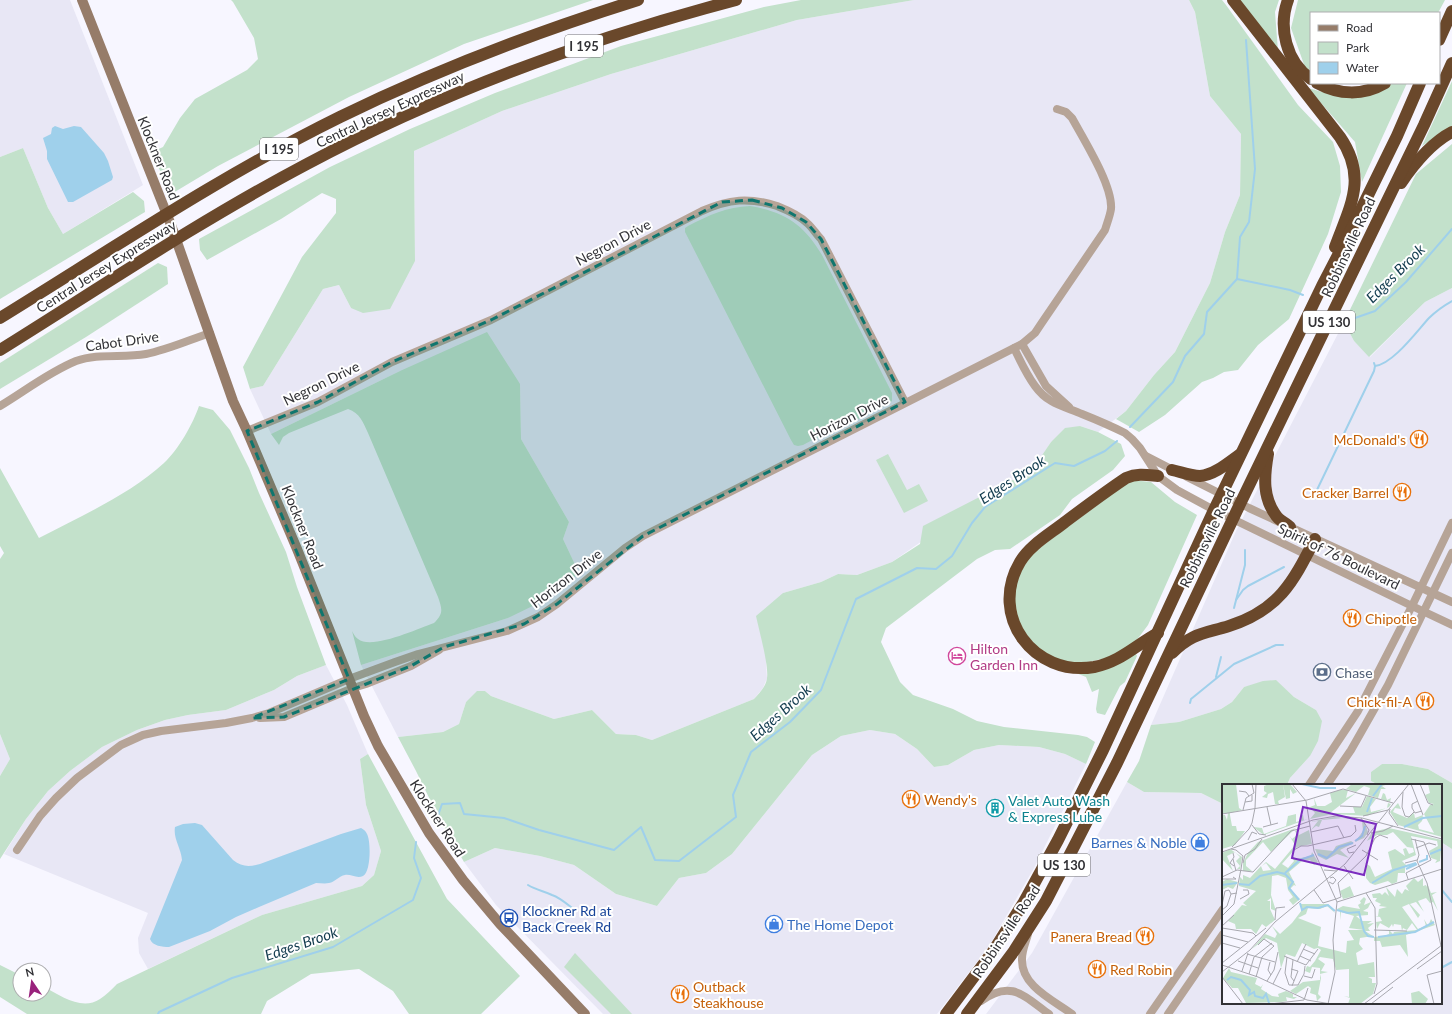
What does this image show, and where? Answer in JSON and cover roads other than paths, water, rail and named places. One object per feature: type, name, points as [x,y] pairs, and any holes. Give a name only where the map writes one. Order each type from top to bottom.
[{"type":"highway","name":"Central Jersey Expressway","points":[[0,318],[191,199],[293,141],[370,103],[482,54],[541,32],[638,0]]},
{"type":"highway","name":"Central Jersey Expressway","points":[[0,350],[205,222],[306,165],[435,102],[579,47],[653,23],[736,0]]},
{"type":"highway","points":[[1233,0],[1340,137],[1349,150],[1354,166],[1356,178],[1353,200],[1311,309]]},
{"type":"highway","points":[[1288,0],[1284,17],[1285,39],[1293,59],[1300,69],[1310,78]]},
{"type":"highway","points":[[1440,29],[1450,14]]},
{"type":"highway","points":[[1440,38],[1450,14]]},
{"type":"highway","name":"Robbinsville Road","points":[[969,1011],[999,972],[1046,901],[1117,763],[1233,518],[1424,125],[1452,63]]},
{"type":"highway","points":[[1319,84],[1329,89],[1355,93],[1371,90],[1383,84]]},
{"type":"highway","name":"Robbinsville Road","points":[[946,1014],[994,950],[1024,902],[1058,840],[1100,757],[1221,494],[1396,136],[1420,84]]},
{"type":"highway","points":[[1386,201],[1423,156],[1436,143],[1452,132]]},
{"type":"highway","points":[[1270,442],[1266,468],[1265,489],[1269,503],[1278,518],[1290,528]]},
{"type":"highway","points":[[1172,470],[1201,476],[1219,469],[1241,453]]},
{"type":"highway","points":[[1158,476],[1141,474],[1126,478],[1034,545],[1020,560],[1015,570],[1009,598],[1012,620],[1023,639],[1038,655],[1056,664],[1064,666],[1077,668],[1093,667],[1113,662],[1125,656],[1141,642],[1158,633]]},
{"type":"highway","points":[[1165,660],[1188,639],[1199,634],[1236,623],[1270,605],[1290,584],[1315,539]]},
{"type":"main road","name":"Klockner Road","points":[[82,0],[170,225],[210,333],[233,401],[248,431],[370,728],[394,775],[415,811],[442,852],[500,924],[585,1014]]},
{"type":"street","name":"Horizon Drive","points":[[17,850],[40,816],[56,798],[77,778],[121,744],[143,735],[161,731],[226,723],[252,718],[284,717],[351,684],[366,684],[411,666],[444,647],[507,631],[538,617],[557,604],[625,548],[643,536],[1022,344],[1035,333],[1105,230],[1111,209],[1110,194],[1104,179],[1072,118],[1066,112],[1057,109]]},
{"type":"street","name":"Negron Drive","points":[[248,431],[318,402],[392,362],[491,320],[702,211],[722,202],[739,200],[765,202],[792,212],[806,222],[821,239],[906,402]]},
{"type":"street","name":"Cabot Drive","points":[[0,406],[50,374],[77,361],[93,357],[145,354],[210,333]]},
{"type":"street","points":[[1022,344],[1046,386],[1073,410]]},
{"type":"street","points":[[1014,348],[1035,387],[1043,395],[1062,407],[1073,410],[1125,433],[1132,439],[1158,476]]},
{"type":"street","name":"Spirit of 76 Boulevard","points":[[1145,456],[1290,528],[1452,602]]},
{"type":"street","name":"Spirit of 76 Boulevard","points":[[1158,476],[1178,490],[1214,510],[1452,625]]},
{"type":"street","points":[[1310,784],[1358,712],[1452,523]]},
{"type":"street","points":[[1328,784],[1371,717],[1404,653],[1452,553]]},
{"type":"street","points":[[1150,1014],[1222,910]]},
{"type":"street","points":[[1031,924],[1022,960],[1025,973],[1029,981],[1035,987],[1072,1014]]},
{"type":"street","points":[[1168,1014],[1222,935]]},
{"type":"street","points":[[969,1011],[991,993],[1008,990],[1021,994],[1049,1014]]},
{"type":"water","points":[[55,126],[63,129],[74,126],[81,127],[104,153],[113,177],[112,180],[73,202],[68,202],[47,159],[47,151],[43,138],[51,134],[52,128]]},
{"type":"water","points":[[195,823],[202,825],[233,860],[239,864],[249,866],[260,864],[361,828],[367,833],[369,843],[370,856],[368,869],[363,876],[358,877],[345,875],[331,882],[316,883],[236,917],[210,931],[169,947],[158,946],[150,939],[182,860],[175,836],[175,827],[183,824]]},
{"type":"waterway","points":[[1237,279],[1240,237],[1249,222],[1255,169],[1246,40]]},
{"type":"waterway","name":"Edges Brook","points":[[1345,314],[1355,318],[1375,311],[1406,282],[1452,229]]},
{"type":"waterway","name":"Edges Brook","points":[[1237,279],[1290,290],[1303,295]]},
{"type":"waterway","name":"Edges Brook","points":[[1130,427],[1173,382],[1185,356],[1204,334],[1207,312],[1237,279]]},
{"type":"waterway","points":[[1375,366],[1382,364],[1397,353],[1432,315],[1452,301]]},
{"type":"waterway","points":[[1315,494],[1374,371],[1374,363]]},
{"type":"waterway","name":"Edges Brook","points":[[436,821],[442,804],[460,803],[464,814],[504,818],[539,830],[614,850],[641,827],[655,860],[679,861],[736,817],[733,795],[751,752],[790,722],[821,690],[856,599],[917,568],[936,569],[952,556],[972,523],[985,507],[1055,463],[1074,466],[1105,451],[1117,441]]},
{"type":"waterway","points":[[1234,608],[1245,565],[1245,550]]},
{"type":"waterway","points":[[1236,600],[1248,586],[1284,567]]},
{"type":"waterway","points":[[1190,703],[1191,699],[1234,664],[1276,645],[1283,645]]},
{"type":"waterway","points":[[1216,677],[1221,657]]},
{"type":"waterway","name":"Edges Brook","points":[[158,1014],[159,1012],[232,978],[333,947],[413,900],[421,878],[414,858],[416,842]]},
{"type":"waterway","points":[[528,885],[558,898],[576,911]]},
{"type":"waterway","points":[[1442,890],[1452,902]]},
{"type":"waterway","points":[[1442,967],[1452,962]]},
{"type":"place","name":"McDonald's","points":[[1419,439]]},
{"type":"place","name":"Cracker Barrel","points":[[1402,492]]},
{"type":"place","name":"Chipotle","points":[[1352,618]]},
{"type":"place","name":"Hilton Garden Inn","points":[[957,656]]},
{"type":"place","name":"Chase","points":[[1322,672]]},
{"type":"place","name":"Chick-fil-A","points":[[1425,701]]},
{"type":"place","name":"Wendy's","points":[[911,799]]},
{"type":"place","name":"Valet Auto Wash & Express Lube","points":[[995,808]]},
{"type":"place","name":"Barnes & Noble","points":[[1200,842]]},
{"type":"place","name":"Klockner Rd at Back Creek Rd","points":[[509,918]]},
{"type":"place","name":"The Home Depot","points":[[774,924]]},
{"type":"place","name":"Panera Bread","points":[[1145,936]]},
{"type":"place","name":"Red Robin","points":[[1097,969]]},
{"type":"place","name":"Outback Steakhouse","points":[[680,994]]}]
